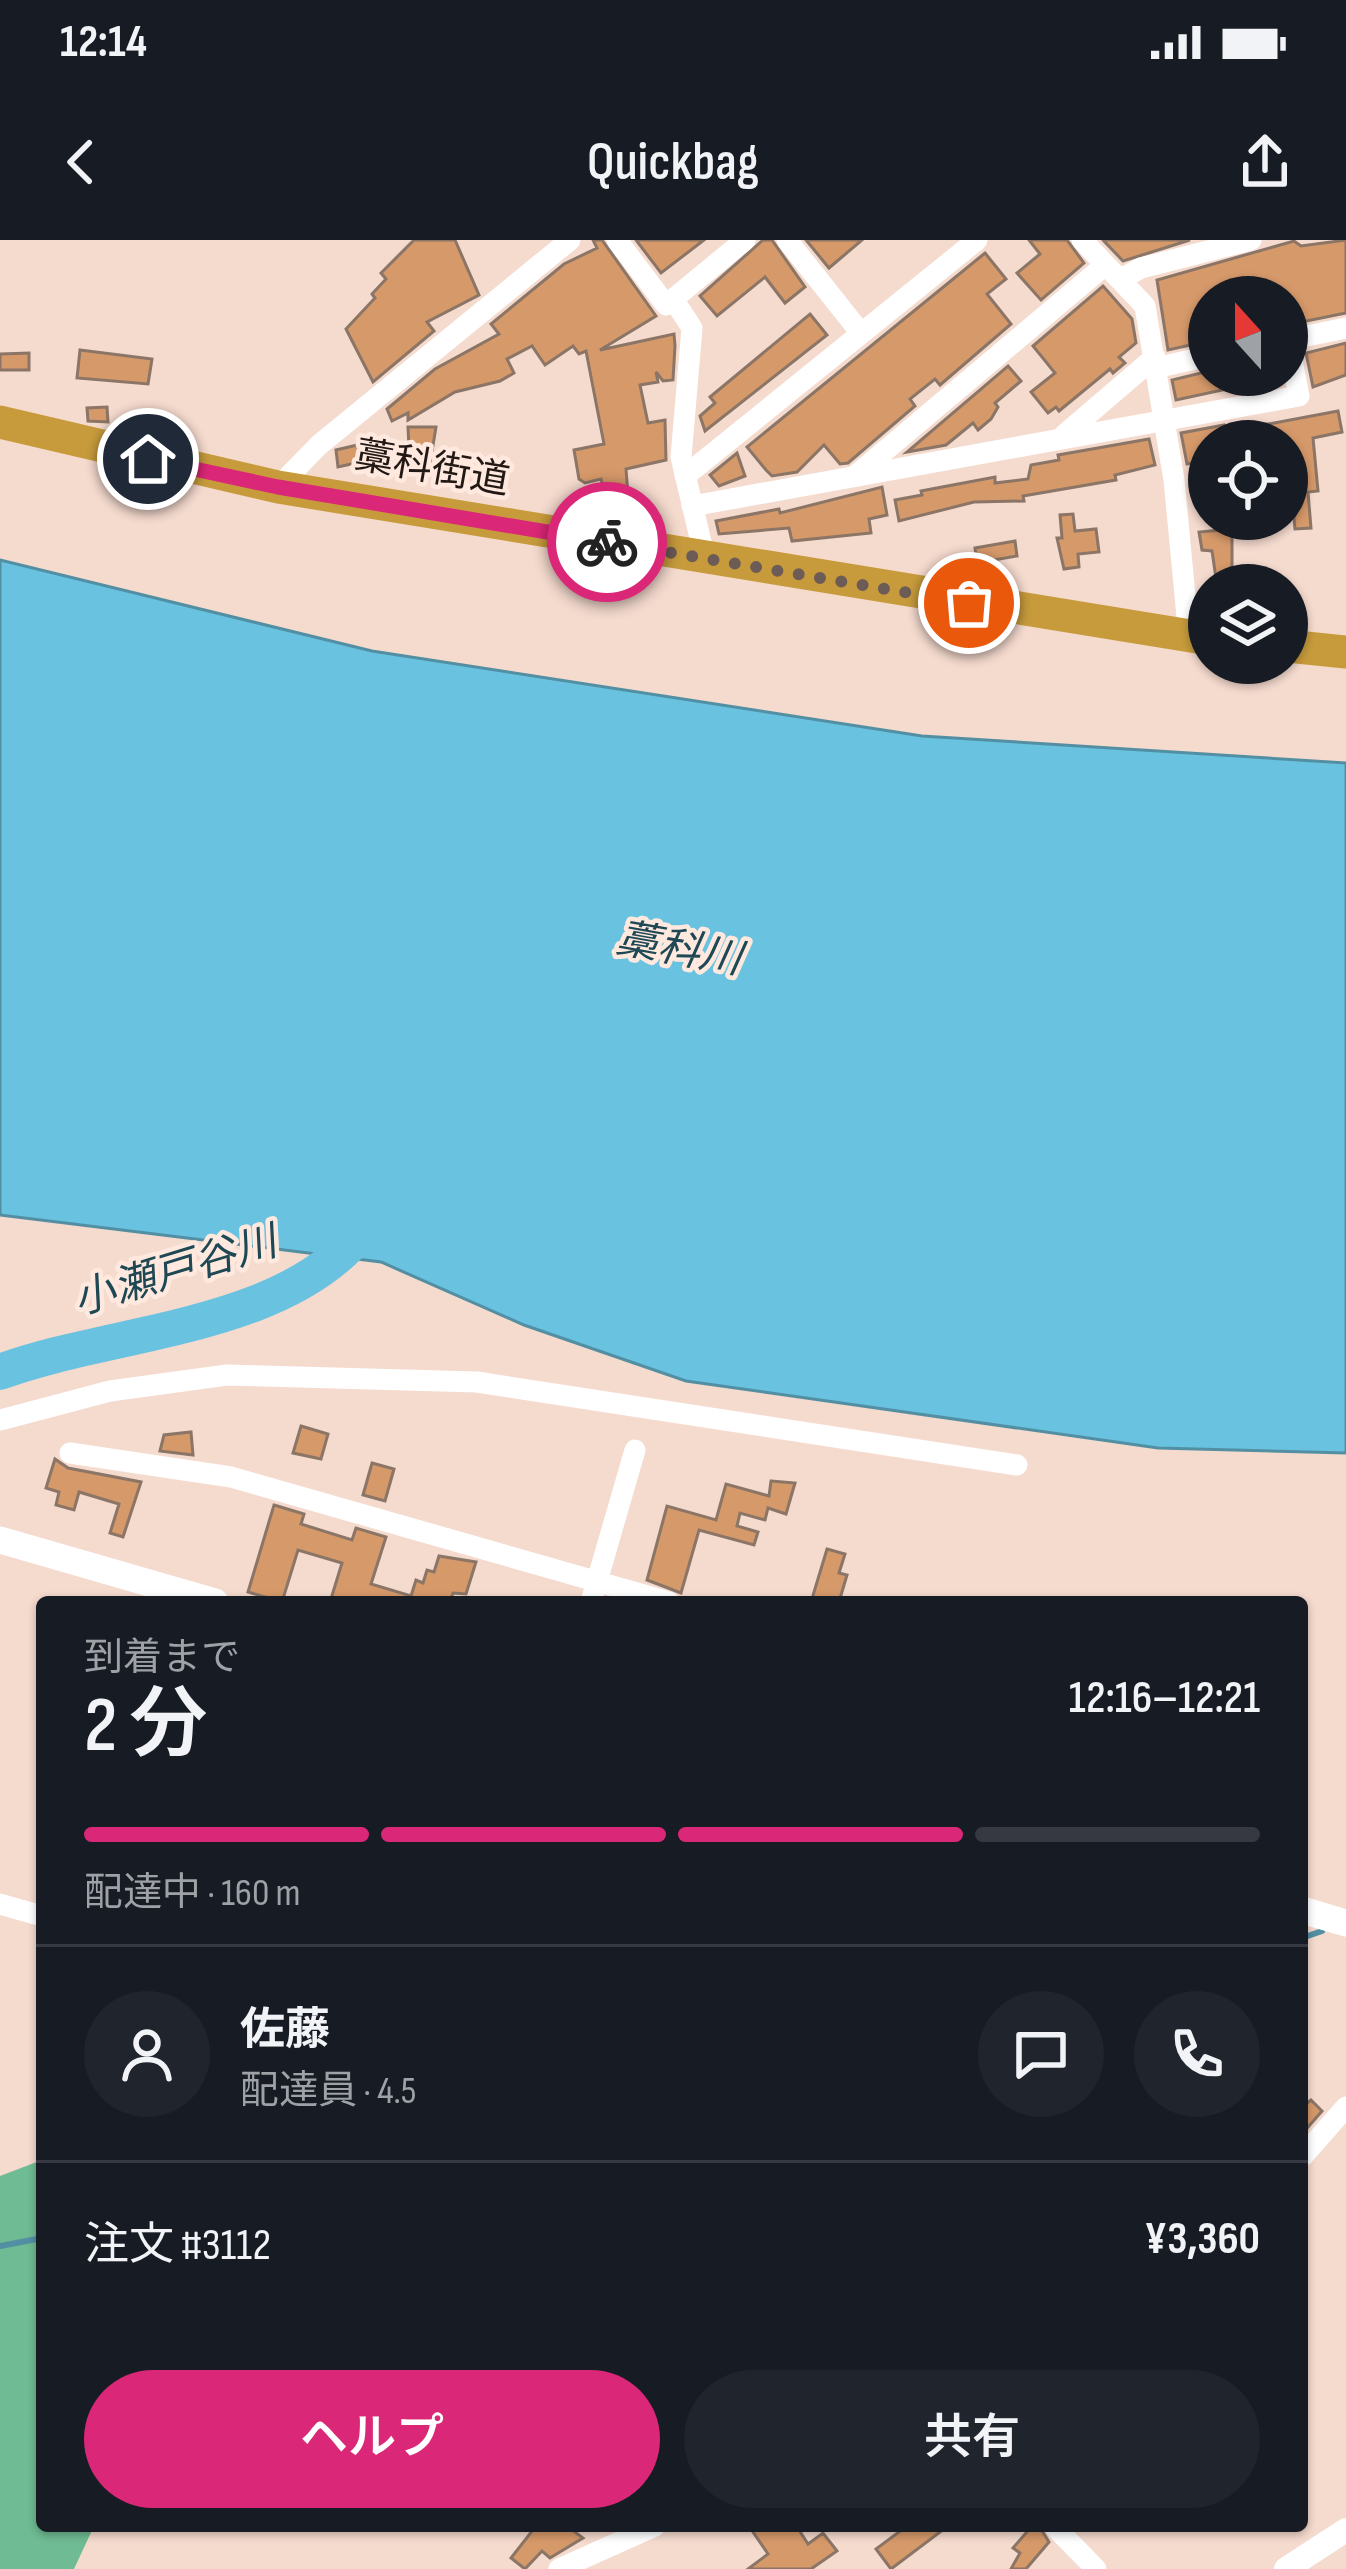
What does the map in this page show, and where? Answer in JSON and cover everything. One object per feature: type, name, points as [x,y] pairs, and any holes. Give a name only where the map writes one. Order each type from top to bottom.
[{"type":"highway","name":"藁科街道","points":[[0,422],[278,487],[1188,636]]},
{"type":"highway","points":[[1308,648],[1346,652]]},
{"type":"main road","points":[[0,1540],[188,1596]]},
{"type":"main road","points":[[1308,1912],[1346,1923]]},
{"type":"street","points":[[278,487],[319,446],[570,240]]},
{"type":"street","points":[[617,240],[666,305],[745,240]]},
{"type":"street","points":[[787,240],[860,332]]},
{"type":"street","points":[[685,476],[976,240]]},
{"type":"street","points":[[1082,240],[1145,307],[1188,568]]},
{"type":"street","points":[[854,476],[1112,272],[1247,240]]},
{"type":"street","points":[[673,299],[692,328],[684,399],[685,476],[705,559]]},
{"type":"street","points":[[1308,336],[1346,328]]},
{"type":"street","points":[[1060,438],[1155,362],[1188,358]]},
{"type":"street","points":[[692,506],[1299,396]]},
{"type":"street","points":[[0,1420],[110,1391],[227,1375],[476,1382],[1017,1465]]},
{"type":"street","points":[[594,1592],[635,1450]]},
{"type":"street","points":[[70,1454],[231,1477],[594,1592],[624,1596]]},
{"type":"street","points":[[0,1904],[36,1914]]},
{"type":"street","points":[[1308,2150],[1346,2107]]},
{"type":"street","points":[[1286,2569],[1346,2530]]},
{"type":"street","points":[[559,2569],[642,2532]]},
{"type":"street","points":[[1060,2532],[1096,2569]]},
{"type":"green space","points":[[36,2162],[36,2532],[91,2532],[74,2569],[0,2569],[0,2176]]},
{"type":"water","name":"藁科川","points":[[0,560],[372,651],[922,736],[1346,763],[1346,1453],[1158,1448],[686,1381],[524,1325],[381,1262],[0,1215]]},
{"type":"building","points":[[414,240],[455,240],[479,295],[427,322],[434,331],[373,382],[346,329],[375,298],[372,294],[386,279],[381,273]]},
{"type":"building","points":[[593,240],[602,240],[656,316],[600,350],[674,334],[675,346],[673,380],[663,381],[656,372],[658,382],[640,385],[648,423],[665,420],[666,460],[626,469],[629,507],[609,511],[601,479],[585,483],[579,479],[574,450],[604,444],[586,351],[579,354],[573,346],[545,365],[532,346],[507,359],[514,373],[500,381],[455,392],[408,420],[408,413],[392,421],[387,409],[435,369],[499,334],[491,324],[564,264],[597,248]]},
{"type":"building","points":[[636,240],[704,240],[661,273]]},
{"type":"building","points":[[763,240],[772,240],[805,287],[785,303],[765,277],[717,316],[700,296]]},
{"type":"building","points":[[806,240],[862,240],[829,268]]},
{"type":"building","points":[[1029,240],[1067,240],[1084,263],[1041,300],[1017,273],[1040,254]]},
{"type":"building","points":[[1103,240],[1190,240],[1123,261]]},
{"type":"building","points":[[1346,240],[1346,313],[1308,321],[1308,276],[1188,276],[1188,346],[1168,350],[1157,280],[1294,241],[1301,246]]},
{"type":"building","points":[[985,253],[1006,279],[987,294],[1011,324],[940,385],[935,379],[910,399],[915,406],[848,463],[840,464],[824,445],[797,472],[772,476],[747,447]]},
{"type":"building","points":[[1103,286],[1132,319],[1136,343],[1119,357],[1125,363],[1113,373],[1110,369],[1059,411],[1056,407],[1048,413],[1031,392],[1055,373],[1033,346]]},
{"type":"building","points":[[810,314],[827,335],[705,431],[700,416],[715,403],[710,397]]},
{"type":"building","points":[[1346,343],[1346,375],[1313,387],[1308,352]]},
{"type":"building","points":[[80,350],[152,359],[148,384],[77,378]]},
{"type":"building","points":[[29,353],[29,370],[0,370],[0,354]]},
{"type":"building","points":[[1008,366],[1021,381],[995,403],[998,407],[991,419],[978,430],[973,423],[946,445],[907,452]]},
{"type":"building","points":[[1188,376],[1188,396],[1194,396],[1176,400],[1172,380]]},
{"type":"building","points":[[107,407],[108,422],[88,421],[87,408]]},
{"type":"building","points":[[1338,411],[1342,432],[1313,438],[1318,491],[1308,492],[1308,420],[1290,420]]},
{"type":"building","points":[[408,427],[436,427],[429,470],[410,470]]},
{"type":"building","points":[[1188,432],[1188,464],[1187,464],[1181,433]]},
{"type":"building","points":[[1149,439],[1155,465],[1115,475],[1116,480],[1023,496],[1024,501],[974,502],[899,521],[895,500],[922,495],[921,491],[995,477],[995,483],[1028,479],[1031,465],[1059,460],[1058,455]]},
{"type":"building","points":[[370,442],[374,459],[338,467],[336,450]]},
{"type":"building","points":[[737,453],[745,476],[719,486],[710,475]]},
{"type":"building","points":[[882,487],[887,515],[869,519],[871,533],[792,541],[789,528],[719,534],[716,521],[779,509],[780,513]]},
{"type":"building","points":[[1073,514],[1075,531],[1096,529],[1099,552],[1078,554],[1079,567],[1064,569],[1057,538],[1062,538],[1060,515]]},
{"type":"building","points":[[1200,540],[1232,540],[1232,564],[1214,564],[1212,551],[1202,550]]},
{"type":"building","points":[[1015,541],[1017,556],[977,563],[975,548]]},
{"type":"building","points":[[301,1426],[328,1434],[321,1459],[293,1453]]},
{"type":"building","points":[[191,1432],[193,1455],[160,1451],[164,1435]]},
{"type":"building","points":[[55,1459],[68,1468],[141,1482],[123,1537],[110,1533],[119,1504],[79,1492],[74,1510],[56,1505],[59,1492],[46,1488]]},
{"type":"building","points":[[372,1463],[394,1469],[385,1501],[363,1495]]},
{"type":"building","points":[[771,1481],[795,1483],[786,1514],[768,1508],[765,1520],[740,1513],[737,1526],[758,1532],[754,1545],[699,1530],[681,1593],[647,1580],[667,1506],[716,1520],[726,1484],[769,1496]]},
{"type":"building","points":[[274,1505],[304,1514],[301,1524],[352,1540],[356,1528],[386,1537],[371,1584],[411,1596],[332,1596],[342,1563],[298,1550],[284,1596],[248,1592]]},
{"type":"building","points":[[827,1549],[845,1554],[839,1573],[847,1575],[841,1596],[813,1596]]},
{"type":"building","points":[[439,1556],[476,1562],[466,1594],[411,1596],[416,1580],[423,1583],[427,1570],[434,1572]]},
{"type":"building","points":[[1308,2102],[1322,2111],[1308,2127]]},
{"type":"building","points":[[531,2532],[575,2532],[583,2538],[550,2558],[542,2551],[525,2569],[511,2558]]},
{"type":"building","points":[[753,2532],[800,2532],[808,2544],[823,2533],[837,2551],[811,2569],[748,2569],[768,2554]]},
{"type":"building","points":[[899,2532],[940,2532],[891,2569],[876,2549]]},
{"type":"building","points":[[1027,2532],[1043,2532],[1049,2542],[1026,2569],[1011,2569],[1020,2553],[1013,2548]]},
{"type":"waterway","name":"小瀬戸谷川","points":[[0,1372],[243,1308],[288,1289],[328,1264],[362,1231]]},
{"type":"waterway","points":[[1308,1936],[1322,1931]]},
{"type":"waterway","points":[[0,2246],[36,2239]]},
{"type":"way so far","points":[[607,542],[969,603]]},
{"type":"route","points":[[148,459],[278,487],[607,542]]}]
